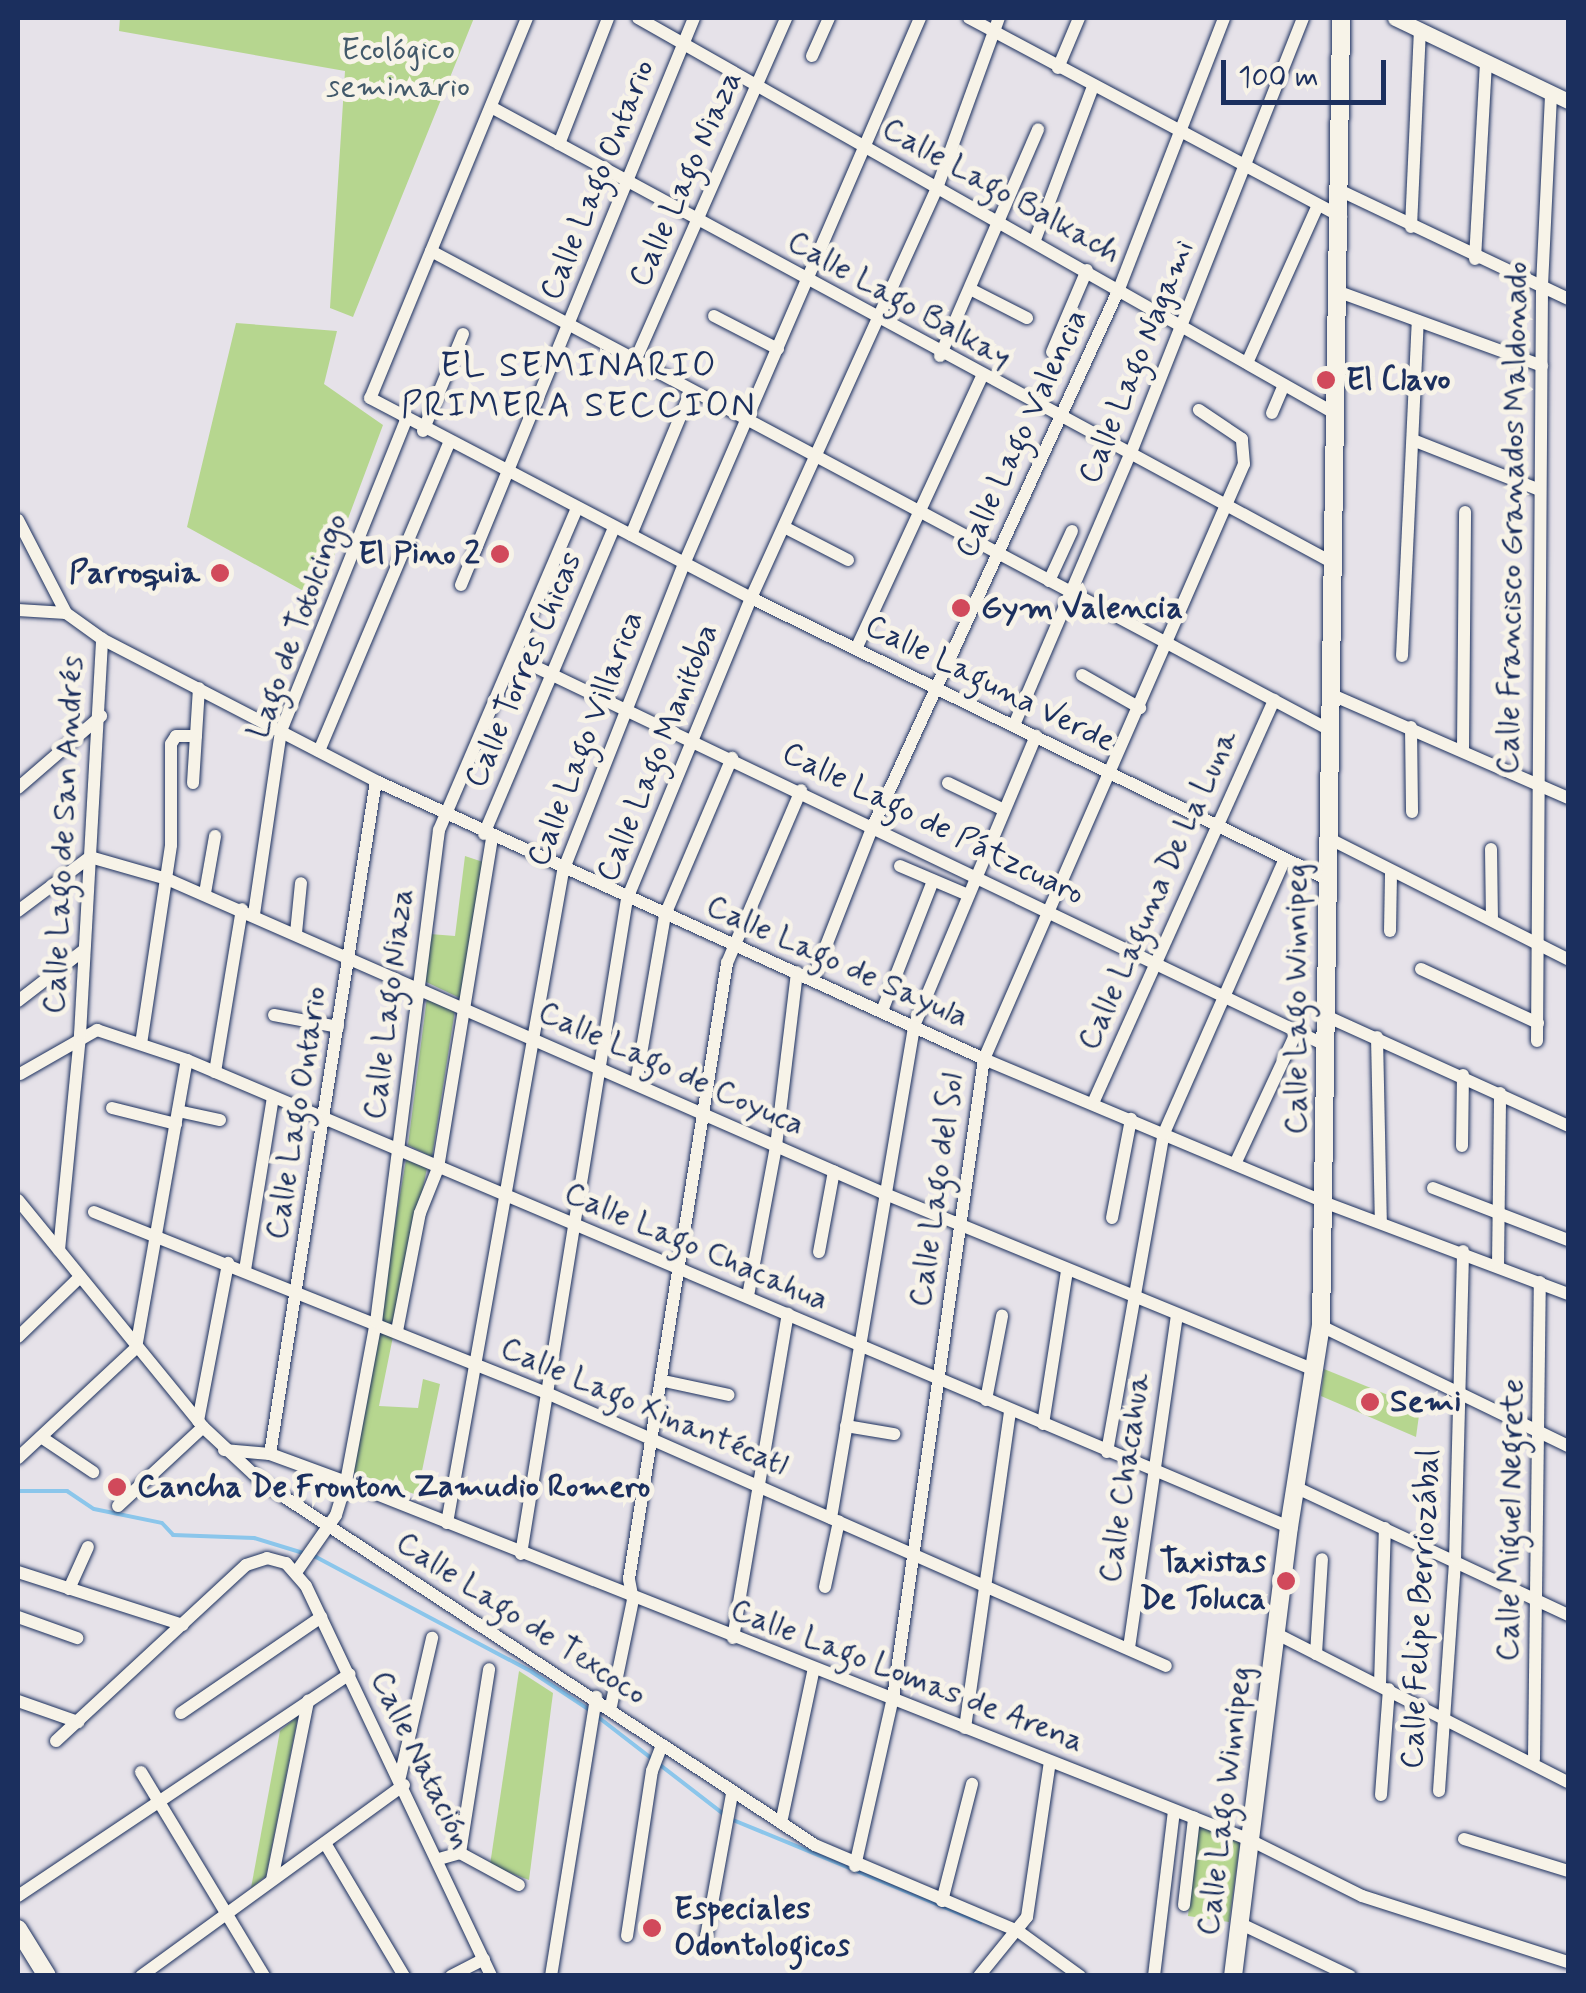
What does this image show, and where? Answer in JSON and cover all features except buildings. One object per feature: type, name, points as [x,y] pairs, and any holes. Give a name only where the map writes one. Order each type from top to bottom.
[{"type":"main road","name":"Calle Lago Winnipeg","points":[[1233,1976],[1288,1527],[1321,1326],[1326,1203],[1327,878],[1341,217],[1341,18]]},
{"type":"main road","points":[[18,1929],[47,1976]]},
{"type":"street","points":[[526,18],[431,252],[1330,730]]},
{"type":"street","points":[[559,144],[608,18]]},
{"type":"street","name":"Calle Lago Balkach","points":[[638,18],[1336,414]]},
{"type":"street","name":"Calle Lago Ontario","points":[[461,585],[694,18]]},
{"type":"street","name":"Calle Lago Niaza","points":[[635,361],[786,18]]},
{"type":"street","points":[[812,56],[830,18]]},
{"type":"street","name":"Calle Lago Villarica","points":[[447,1523],[478,1366],[530,1036],[562,871],[684,564],[920,18]]},
{"type":"street","points":[[969,18],[997,24],[1092,89],[1341,217]]},
{"type":"street","points":[[1058,68],[1079,18]]},
{"type":"street","name":"Calle Lago Valencia","points":[[813,979],[874,826],[1119,289],[1182,135],[1224,18]]},
{"type":"street","name":"Calle Lago Nagami","points":[[1014,724],[1130,455],[1303,18]]},
{"type":"street","points":[[1394,18],[1568,101]]},
{"type":"street","name":"Calle Lago Manitoba","points":[[521,1554],[550,1394],[627,900],[750,598],[937,188],[997,24]]},
{"type":"street","points":[[1411,227],[1420,30]]},
{"type":"street","points":[[1475,259],[1486,62]]},
{"type":"street","points":[[1035,240],[1092,89]]},
{"type":"street","name":"Calle Francisco Granados Maldonado","points":[[1537,1041],[1542,286],[1551,92]]},
{"type":"street","name":"Calle Lago Balkay","points":[[491,107],[940,356],[1335,564]]},
{"type":"street","points":[[940,356],[1038,129]]},
{"type":"street","points":[[1341,191],[1475,259],[1568,299]]},
{"type":"street","points":[[1247,363],[1318,205]]},
{"type":"street","name":"Calle Laguna Verde","points":[[431,252],[368,396],[405,422],[750,598],[1014,724],[1284,861],[1327,878]]},
{"type":"street","points":[[1052,352],[1087,270]]},
{"type":"street","points":[[970,289],[1027,318]]},
{"type":"street","points":[[1339,292],[1542,366]]},
{"type":"street","points":[[714,316],[778,349]]},
{"type":"street","points":[[1402,656],[1418,321]]},
{"type":"street","points":[[423,431],[463,334]]},
{"type":"street","points":[[856,649],[981,378]]},
{"type":"street","points":[[1272,413],[1284,384]]},
{"type":"street","points":[[631,535],[692,391]]},
{"type":"street","name":"Calle Lago del Sol","points":[[855,1866],[893,1698],[984,1058],[1140,708],[1246,457],[1242,439],[1199,410]]},
{"type":"street","name":"Lago de Totolcingo","points":[[215,1072],[281,731],[405,422]]},
{"type":"street","points":[[1413,440],[1540,490]]},
{"type":"street","points":[[319,751],[448,444]]},
{"type":"street","name":"Calle Lago Niaza","points":[[304,1561],[328,1526],[346,1482],[376,1322],[418,988],[445,815],[577,508]]},
{"type":"street","points":[[1462,749],[1465,512]]},
{"type":"street","points":[[18,520],[66,613]]},
{"type":"street","name":"Calle Torres Chicas","points":[[396,1331],[420,1214],[438,1168],[488,836],[614,527]]},
{"type":"street","points":[[784,527],[848,560]]},
{"type":"street","points":[[1049,581],[1072,531]]},
{"type":"street","points":[[18,610],[66,613]]},
{"type":"street","name":"Calle Lago de Sayula","points":[[66,613],[102,639],[562,871],[984,1058],[1326,1203],[1463,1251],[1568,1294]]},
{"type":"street","name":"Calle Lago de San Andrés","points":[[58,1250],[80,1035],[101,716],[102,639]]},
{"type":"street","name":"Calle Lago de Pátzcuaro","points":[[514,657],[977,873],[1325,1044]]},
{"type":"street","points":[[1082,675],[1140,708]]},
{"type":"street","points":[[193,782],[199,688]]},
{"type":"street","points":[[1330,694],[1568,798]]},
{"type":"street","name":"Calle Laguna De La Luna","points":[[1092,1103],[1274,700]]},
{"type":"street","points":[[18,788],[101,716]]},
{"type":"street","points":[[1411,727],[1412,812]]},
{"type":"street","points":[[141,1044],[167,879],[171,744],[176,736],[196,736]]},
{"type":"street","points":[[825,1587],[846,1426],[914,1026],[1036,736]]},
{"type":"street","points":[[636,1083],[665,914],[732,758]]},
{"type":"street","name":"Calle Lago Ontario","points":[[270,1454],[376,780]]},
{"type":"street","points":[[948,783],[1004,810]]},
{"type":"street","points":[[611,1706],[633,1600],[629,1579],[664,1381],[702,1112],[733,945],[801,790]]},
{"type":"street","points":[[205,893],[215,836]]},
{"type":"street","points":[[1328,838],[1568,959]]},
{"type":"street","points":[[1491,849],[1492,920]]},
{"type":"street","points":[[18,911],[90,857]]},
{"type":"street","name":"Calle Lago de Coyuca","points":[[90,857],[205,893],[883,1193],[1312,1369]]},
{"type":"street","points":[[1107,1452],[1164,1133],[1284,861]]},
{"type":"street","points":[[900,866],[968,895]]},
{"type":"street","points":[[1390,931],[1391,871]]},
{"type":"street","points":[[882,1011],[933,881]]},
{"type":"street","points":[[296,932],[301,883]]},
{"type":"street","points":[[18,1001],[84,950]]},
{"type":"street","points":[[1421,968],[1538,1023]]},
{"type":"street","points":[[748,1296],[776,1146],[797,972]]},
{"type":"street","points":[[274,1016],[338,1027]]},
{"type":"street","points":[[1326,1016],[1568,1126]]},
{"type":"street","name":"Calle Lago Chacahua","points":[[80,1035],[104,1031],[187,1060],[1288,1527]]},
{"type":"street","points":[[1235,1164],[1297,1031]]},
{"type":"street","name":"Calle Lago de San Andrés","points":[[20,1074],[80,1035]]},
{"type":"street","points":[[1377,1037],[1381,1221]]},
{"type":"street","points":[[18,1458],[136,1348],[187,1060]]},
{"type":"street","points":[[1462,1146],[1463,1075]]},
{"type":"street","points":[[1498,1265],[1500,1093]]},
{"type":"street","points":[[246,1270],[272,1098]]},
{"type":"street","points":[[112,1108],[220,1120]]},
{"type":"street","points":[[1112,1218],[1130,1119]]},
{"type":"street","points":[[819,1252],[834,1171]]},
{"type":"street","points":[[1433,1188],[1568,1240]]},
{"type":"street","name":"Calle Lago de Texcoco","points":[[18,1200],[136,1348],[224,1450],[328,1526],[593,1705],[611,1706],[657,1757],[855,1866],[1018,1931],[1058,1956],[1080,1976]]},
{"type":"street","name":"Calle Lago Xinantécatl","points":[[94,1212],[550,1394],[1166,1666]]},
{"type":"street","name":"Calle Felipe Berriozábal","points":[[1438,1791],[1455,1560],[1463,1251]]},
{"type":"street","points":[[118,1506],[200,1424],[228,1263]]},
{"type":"street","points":[[1043,1424],[1067,1270]]},
{"type":"street","points":[[18,1337],[80,1277]]},
{"type":"street","name":"Calle Miguel Negrete","points":[[1534,1759],[1540,1282]]},
{"type":"street","points":[[733,1638],[788,1314]]},
{"type":"street","name":"Calle Chacahua","points":[[1129,1648],[1177,1315]]},
{"type":"street","points":[[986,1400],[1002,1316]]},
{"type":"street","points":[[1321,1326],[1568,1446]]},
{"type":"street","points":[[664,1381],[729,1395]]},
{"type":"street","points":[[965,1728],[988,1587],[1010,1410]]},
{"type":"street","points":[[846,1426],[894,1434]]},
{"type":"street","points":[[42,1437],[94,1472]]},
{"type":"street","name":"Calle Lago Lomas de Arena","points":[[224,1450],[270,1454],[346,1482],[633,1600],[1250,1840],[1415,1916],[1568,1962]]},
{"type":"street","points":[[1295,1487],[1568,1615]]},
{"type":"street","points":[[1382,1795],[1386,1528]]},
{"type":"street","points":[[68,1588],[88,1547]]},
{"type":"street","points":[[1316,1654],[1322,1559]]},
{"type":"street","points":[[56,1741],[253,1561],[304,1561]]},
{"type":"street","name":"Calle Natación","points":[[304,1561],[321,1617],[492,1976]]},
{"type":"street","points":[[18,1572],[183,1625]]},
{"type":"street","points":[[18,1617],[78,1638]]},
{"type":"street","points":[[181,1713],[321,1617]]},
{"type":"street","points":[[1277,1634],[1446,1720],[1534,1759],[1568,1782]]},
{"type":"street","points":[[141,1976],[325,1843],[402,1781],[432,1638]]},
{"type":"street","points":[[781,1823],[814,1668]]},
{"type":"street","points":[[460,1853],[490,1669]]},
{"type":"street","points":[[18,1896],[157,1799],[350,1674]]},
{"type":"street","points":[[18,1700],[78,1722]]},
{"type":"street","points":[[272,1880],[308,1701]]},
{"type":"street","points":[[551,1976],[593,1705]]},
{"type":"street","points":[[626,1936],[657,1757]]},
{"type":"street","points":[[979,1976],[1027,1917],[1050,1762]]},
{"type":"street","points":[[141,1772],[264,1976]]},
{"type":"street","points":[[942,1900],[972,1784]]},
{"type":"street","points":[[706,1937],[731,1797]]},
{"type":"street","points":[[1154,1976],[1174,1810]]},
{"type":"street","points":[[1184,1904],[1194,1818]]},
{"type":"street","points":[[1464,1840],[1568,1872]]},
{"type":"street","points":[[325,1843],[404,1976]]},
{"type":"street","points":[[438,1859],[460,1853],[519,1885]]},
{"type":"street","points":[[1240,1924],[1350,1976]]},
{"type":"street","points":[[1058,1956],[1059,1976]]},
{"type":"street","points":[[451,1976],[484,1958]]},
{"type":"green space","name":"Ecológico seminario","points":[[120,18],[474,18],[353,317],[330,308],[345,71],[119,31]]},
{"type":"green space","points":[[236,323],[337,331],[324,384],[383,425],[318,599],[187,527]]},
{"type":"green space","points":[[465,856],[483,862],[462,999],[424,981],[430,934],[455,936]]},
{"type":"green space","points":[[427,997],[455,1010],[432,1157],[408,1145]]},
{"type":"green space","points":[[406,1160],[427,1168],[379,1406],[418,1408],[423,1379],[440,1384],[417,1495],[352,1472]]},
{"type":"green space","name":"Semi","points":[[1324,1369],[1420,1408],[1416,1437],[1321,1396]]},
{"type":"green space","points":[[519,1671],[553,1693],[529,1880],[490,1865]]},
{"type":"green space","points":[[298,1716],[266,1876],[251,1888],[280,1731]]},
{"type":"green space","points":[[1198,1826],[1240,1843],[1229,1922],[1188,1916]]},
{"type":"waterway","points":[[18,1491],[67,1491],[94,1509],[162,1523],[173,1535],[254,1538],[316,1557],[532,1672],[591,1711]]},
{"type":"waterway","points":[[598,1717],[725,1815]]},
{"type":"waterway","points":[[733,1820],[981,1922]]},
{"type":"place","name":"El Clavo","points":[[1326,380]]},
{"type":"place","name":"El Pino 2","points":[[500,554]]},
{"type":"place","name":"Parroquia","points":[[220,573]]},
{"type":"place","name":"Gym Valencia","points":[[961,608]]},
{"type":"place","name":"Semi","points":[[1370,1402]]},
{"type":"place","name":"Cancha De Fronton Zamudio Romero","points":[[117,1487]]},
{"type":"place","name":"Taxistas De Toluca","points":[[1286,1581]]},
{"type":"place","name":"Especiales Odontologicos","points":[[652,1928]]},
{"type":"district","name":"EL SEMINARIO PRIMERA SECCION","points":[[579,386]]}]
